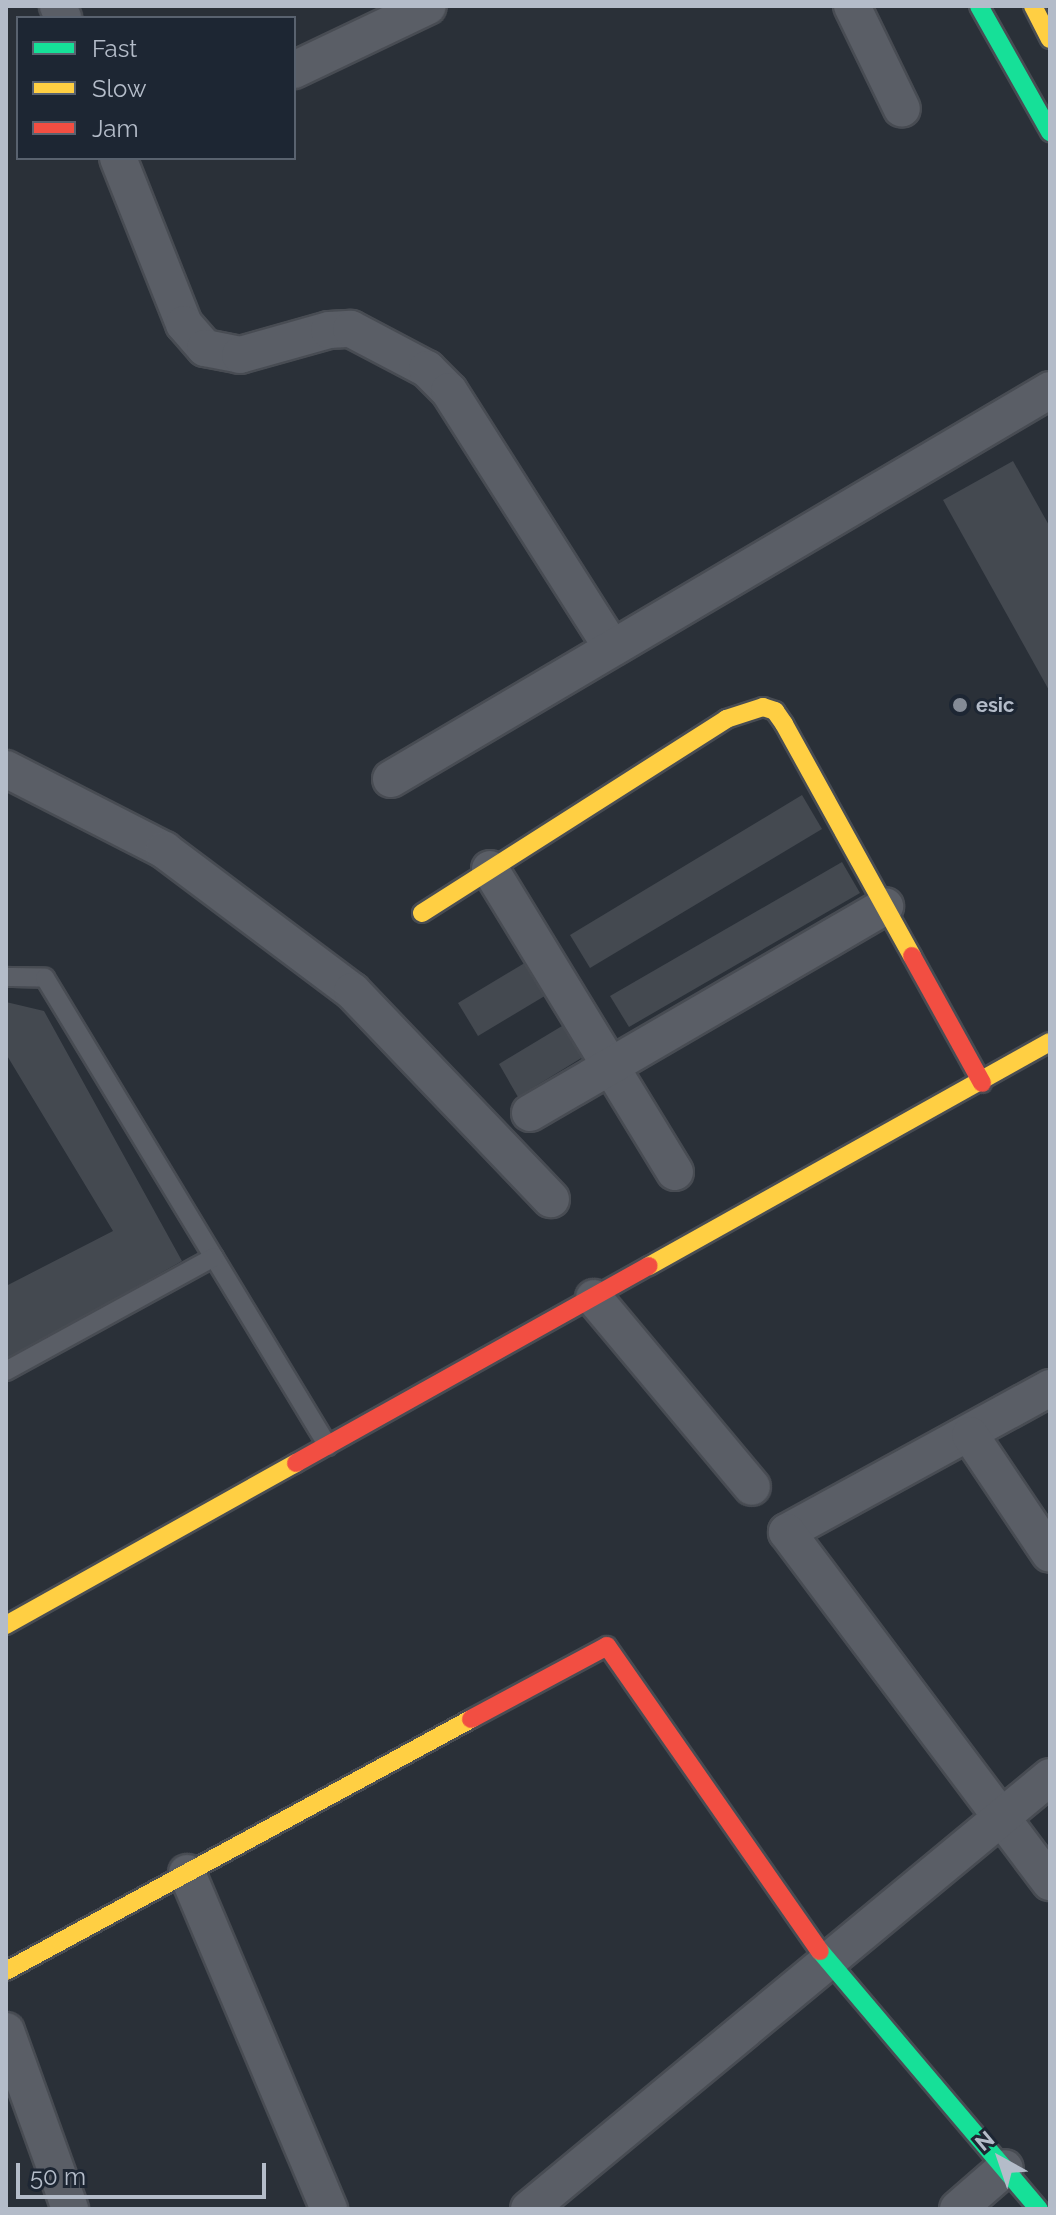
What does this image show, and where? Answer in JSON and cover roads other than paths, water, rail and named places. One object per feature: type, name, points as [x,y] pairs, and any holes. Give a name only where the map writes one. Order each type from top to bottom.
[{"type":"street","points":[[296,69],[428,6]]},
{"type":"street","points":[[852,6],[902,109]]},
{"type":"street","points":[[979,6],[1050,132]]},
{"type":"street","points":[[1033,6],[1050,39]]},
{"type":"street","points":[[119,160],[184,324],[205,348],[240,355],[329,330],[351,329],[427,369],[449,391],[612,648]]},
{"type":"street","points":[[391,779],[1050,390]]},
{"type":"street","points":[[422,913],[726,719],[763,707],[775,711],[784,724],[982,1083]]},
{"type":"street","points":[[6,769],[164,850],[352,991],[551,1199]]},
{"type":"street","points":[[490,869],[613,1065],[675,1172]]},
{"type":"street","points":[[530,1113],[885,906]]},
{"type":"street","points":[[6,1625],[982,1083],[1050,1042]]},
{"type":"street","points":[[594,1298],[752,1487]]},
{"type":"street","points":[[1050,1388],[970,1435],[787,1532],[1050,1882]]},
{"type":"street","points":[[970,1435],[1050,1554]]},
{"type":"street","points":[[6,1971],[607,1646],[826,1959],[1039,2209]]},
{"type":"street","points":[[529,2209],[826,1959],[1050,1777]]},
{"type":"street","points":[[187,1873],[329,2209]]},
{"type":"street","points":[[6,2031],[70,2209]]},
{"type":"street","points":[[958,2209],[1005,2168]]},
{"type":"lane","points":[[6,977],[45,978],[328,1446]]},
{"type":"lane","points":[[6,1371],[214,1257]]},
{"type":"place","name":"esic","points":[[960,705]]}]
